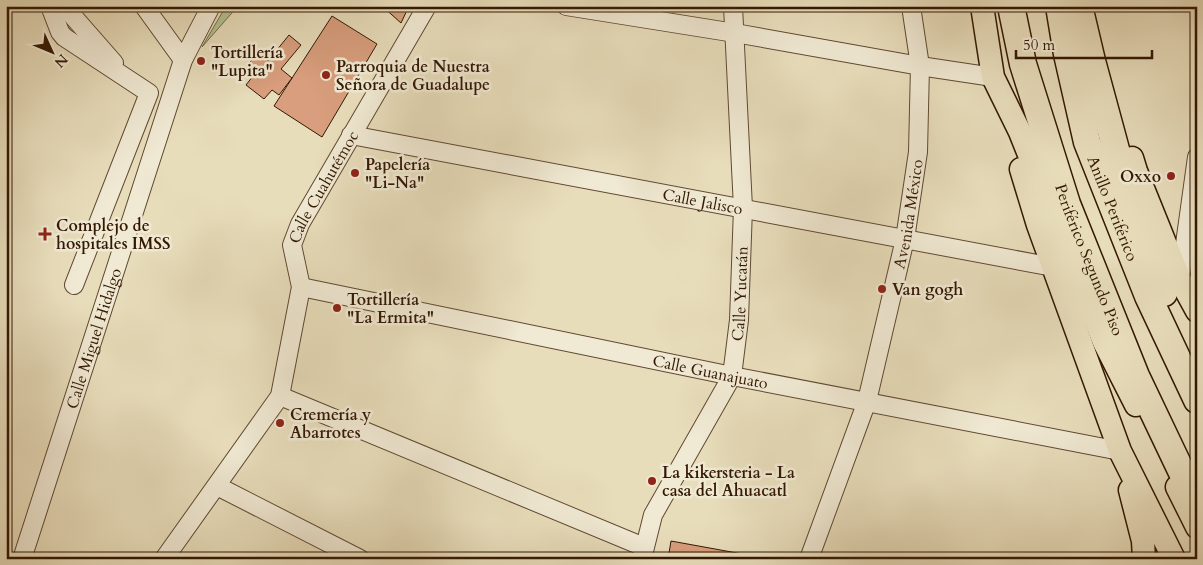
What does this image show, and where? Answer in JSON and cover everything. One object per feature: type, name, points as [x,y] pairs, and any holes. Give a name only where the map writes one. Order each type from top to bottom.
[{"type":"highway","name":"Periférico Segundo Piso","points":[[1011,6],[1023,64],[1066,204],[1195,518]]},
{"type":"highway","name":"Anillo Periférico","points":[[1020,6],[1050,142],[1120,314],[1197,479]]},
{"type":"highway","name":"Anillo Periférico","points":[[1060,6],[1067,54],[1087,142],[1148,296],[1197,400]]},
{"type":"highway","points":[[1079,6],[1118,157],[1166,296],[1197,362]]},
{"type":"main road","points":[[982,6],[993,78],[1038,225],[1120,451],[1143,541],[1144,559]]},
{"type":"main road","points":[[1091,6],[1096,35],[1136,171],[1180,280],[1197,311]]},
{"type":"main road","points":[[993,78],[1020,132],[1104,342],[1195,518],[1174,526],[1137,455],[1107,413]]},
{"type":"main road","points":[[1120,451],[1174,559]]},
{"type":"street","points":[[50,6],[60,32],[64,37],[149,93],[74,285]]},
{"type":"street","points":[[64,6],[129,80]]},
{"type":"street","points":[[144,6],[183,60]]},
{"type":"street","name":"Calle Miguel Hidalgo","points":[[22,559],[183,60],[211,6]]},
{"type":"street","name":"Calle Cuahutémoc","points":[[164,559],[280,396],[301,287],[292,245],[300,224],[427,6]]},
{"type":"street","points":[[566,6],[993,78]]},
{"type":"street","name":"Calle Yucatán","points":[[643,553],[653,515],[732,376],[739,320],[743,208],[733,6]]},
{"type":"street","name":"Avenida México","points":[[809,559],[867,400],[905,239],[918,152],[920,66],[911,6]]},
{"type":"street","name":"Calle Jalisco","points":[[351,135],[1053,267]]},
{"type":"street","points":[[1180,280],[1197,157]]},
{"type":"street","name":"Calle Guanajuato","points":[[301,287],[732,376],[867,400],[1120,451]]},
{"type":"street","points":[[280,396],[643,553]]},
{"type":"street","points":[[217,486],[360,559]]},
{"type":"green space","points":[[226,6],[238,6],[202,47]]},
{"type":"building","points":[[382,6],[409,6],[401,23]]},
{"type":"building","name":"Parroquia de Nuestra Señora de Guadalupe","points":[[332,16],[377,44],[322,137],[274,106]]},
{"type":"building","points":[[289,35],[301,45],[281,69],[292,78],[279,95],[272,90],[264,99],[246,85],[253,76],[244,69],[258,53],[268,61]]},
{"type":"building","points":[[671,541],[770,559],[668,559]]},
{"type":"place","name":"Tortillería \"Lupita\"","points":[[201,61]]},
{"type":"place","name":"Parroquia de Nuestra Señora de Guadalupe","points":[[326,75]]},
{"type":"place","name":"Papelería \"Li-Na\"","points":[[355,173]]},
{"type":"place","name":"Oxxo","points":[[1171,176]]},
{"type":"place","name":"Complejo de hospitales IMSS","points":[[45,234]]},
{"type":"place","name":"Van gogh","points":[[882,289]]},
{"type":"place","name":"Tortillería \"La Ermita\"","points":[[337,308]]},
{"type":"place","name":"Cremería y Abarrotes","points":[[280,423]]},
{"type":"place","name":"La kikersteria - La casa del Ahuacatl","points":[[652,481]]}]
